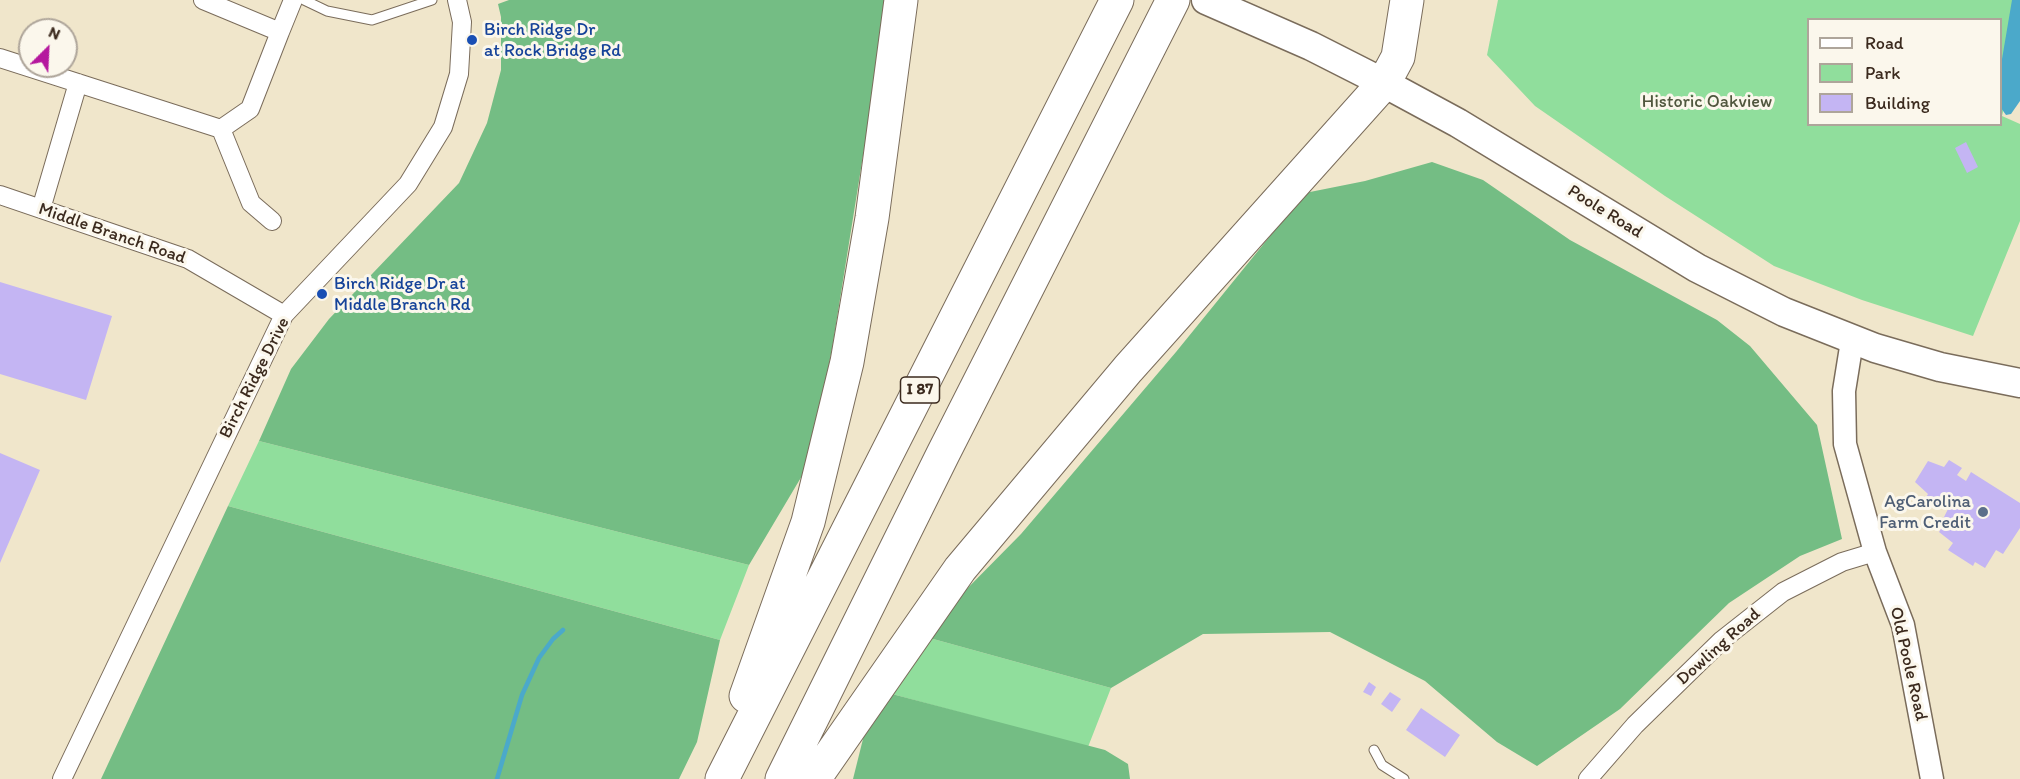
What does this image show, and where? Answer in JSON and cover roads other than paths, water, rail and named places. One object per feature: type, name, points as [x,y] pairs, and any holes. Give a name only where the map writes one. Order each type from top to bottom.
[{"type":"highway","points":[[717,779],[808,522],[824,464],[861,289],[901,0]]},
{"type":"highway","name":"I 87","points":[[722,779],[1117,0]]},
{"type":"highway","name":"I 87","points":[[782,779],[948,443],[1173,0]]},
{"type":"highway","points":[[814,779],[960,569],[1128,369],[1384,83],[1398,57],[1407,0]]},
{"type":"main road","name":"Poole Road","points":[[1206,0],[1384,83],[1467,128],[1697,268],[1784,312],[1852,341],[1940,367],[2020,383]]},
{"type":"street","points":[[202,0],[280,32]]},
{"type":"street","points":[[221,129],[249,109],[293,0]]},
{"type":"street","name":"Birch Ridge Drive","points":[[62,779],[284,315],[408,183],[443,127],[459,75],[462,22],[457,0]]},
{"type":"street","points":[[0,58],[221,129]]},
{"type":"street","points":[[41,208],[78,83]]},
{"type":"street","points":[[221,129],[251,203],[272,221]]},
{"type":"street","name":"Middle Branch Road","points":[[0,195],[188,259],[284,315]]},
{"type":"street","name":"Old Poole Road","points":[[1852,341],[1844,391],[1845,444],[1875,552],[1903,625],[1932,779]]},
{"type":"street","name":"Dowling Road","points":[[1588,779],[1635,725],[1722,639],[1783,592],[1842,562],[1875,552]]},
{"type":"lane","points":[[304,0],[327,11],[372,20],[432,0]]},
{"type":"lane","points":[[1374,750],[1382,765],[1404,779]]},
{"type":"water","points":[[2012,0],[2020,0],[2020,101],[2011,114],[2006,115],[2002,109],[2002,59]]},
{"type":"waterway","points":[[497,779],[522,695],[539,658],[563,630]]},
{"type":"place","name":"Birch Ridge Dr at Rock Bridge Rd","points":[[472,40]]},
{"type":"place","name":"Birch Ridge Dr at Middle Branch Rd","points":[[322,294]]},
{"type":"place","name":"AgCarolina Farm Credit","points":[[1983,512]]},
{"type":"park label","name":"Historic Oakview","points":[[1707,102]]}]
